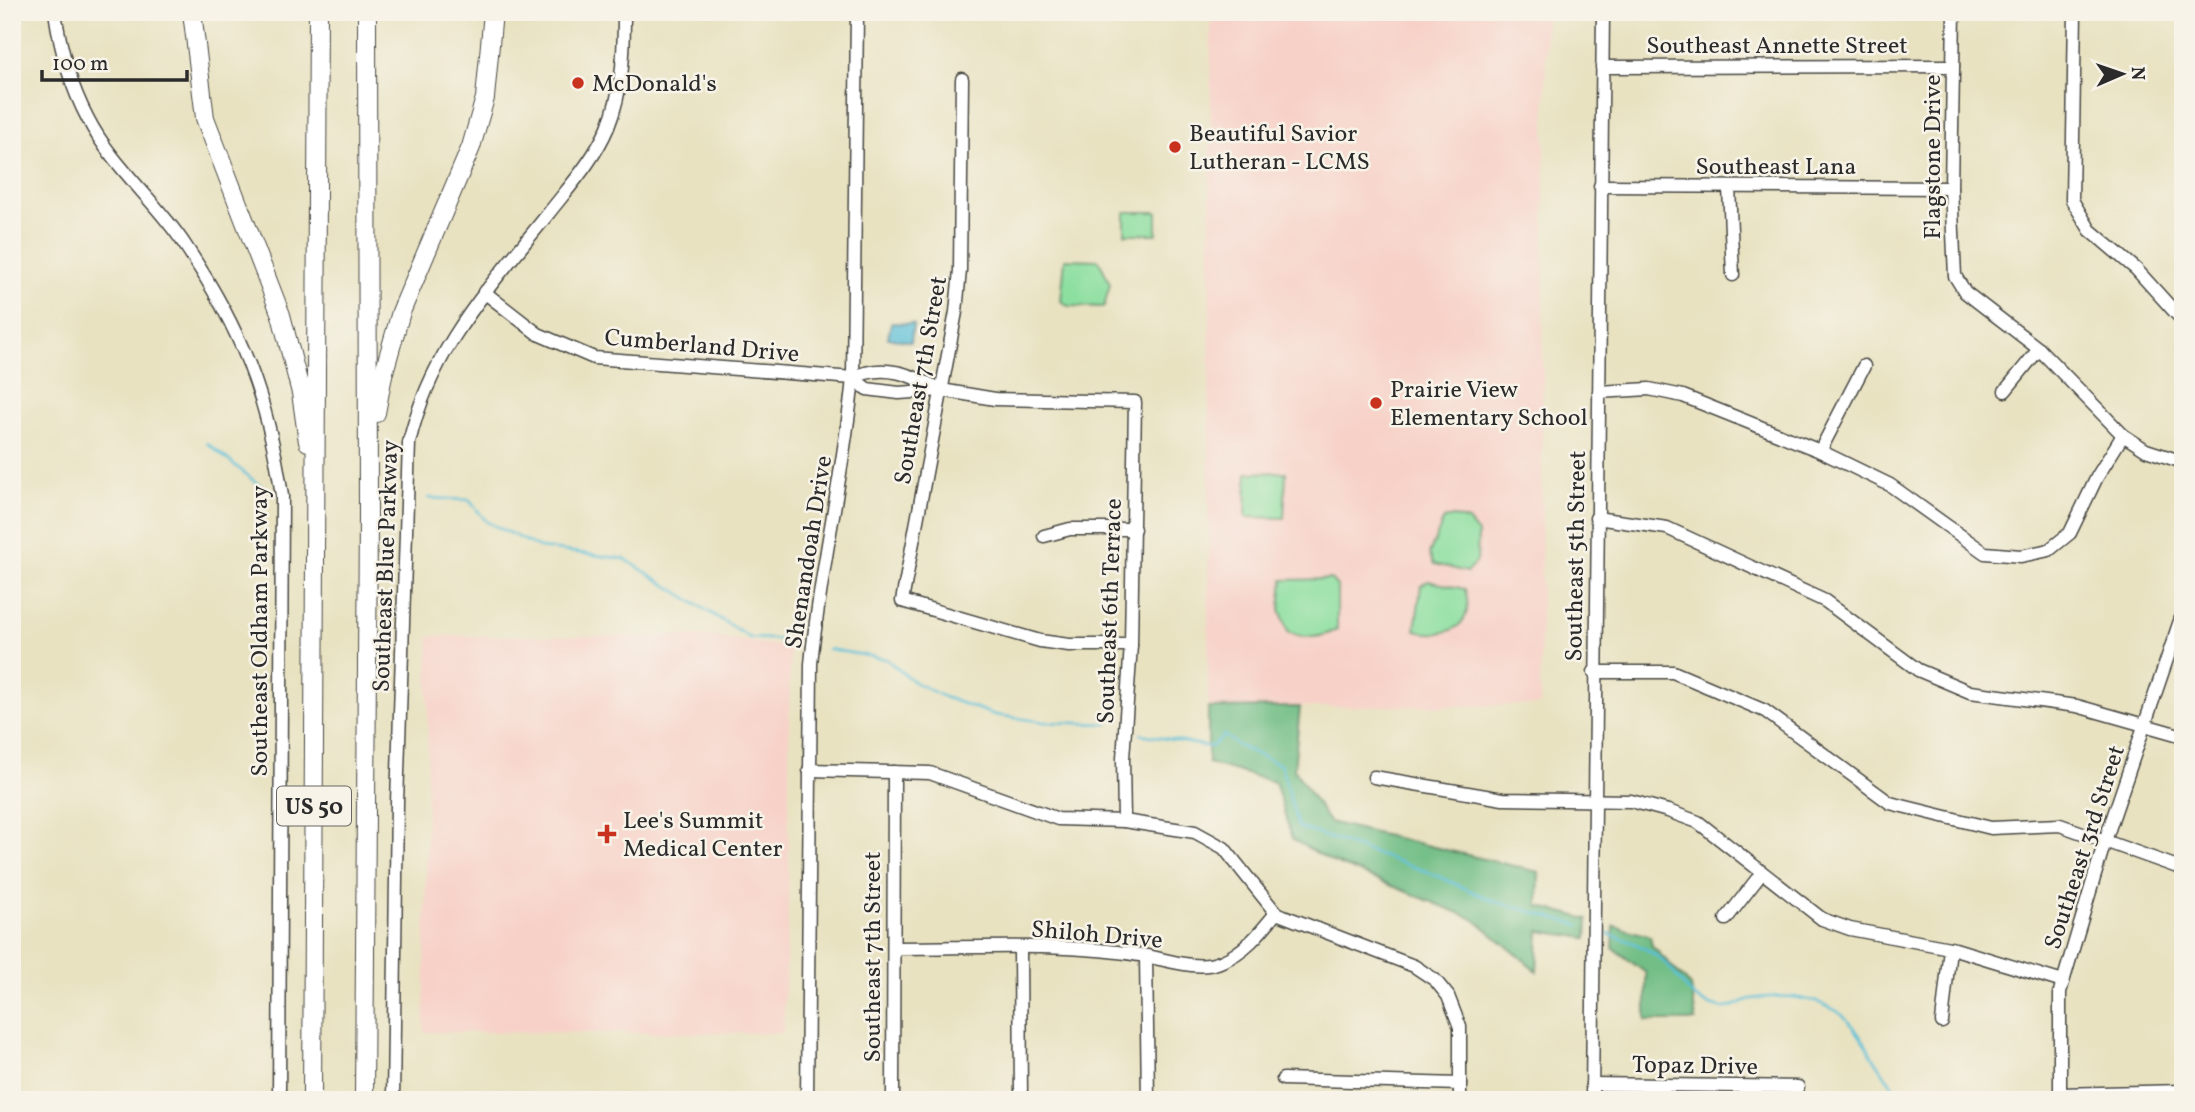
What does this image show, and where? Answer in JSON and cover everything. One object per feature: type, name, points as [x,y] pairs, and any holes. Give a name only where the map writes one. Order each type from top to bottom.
[{"type":"highway","points":[[192,12],[205,118],[268,278],[292,352],[308,444],[309,498],[316,511]]},
{"type":"highway","name":"US 50","points":[[312,1100],[318,12]]},
{"type":"highway","name":"US 50","points":[[364,1100],[368,517],[367,12]]},
{"type":"highway","points":[[368,517],[374,435],[383,375],[401,312],[471,147],[485,98],[493,12]]},
{"type":"street","name":"Southeast Oldham Parkway","points":[[55,12],[59,39],[88,120],[185,244],[231,322],[256,378],[274,438],[282,496],[279,1100]]},
{"type":"street","name":"Southeast Blue Parkway","points":[[393,1100],[397,803],[409,443],[417,409],[432,372],[484,292],[590,161],[608,127],[624,62],[624,12]]},
{"type":"street","name":"Shenandoah Drive","points":[[807,1100],[811,664],[818,593],[847,438],[853,378],[857,12]]},
{"type":"street","name":"Southeast 5th Street","points":[[1591,1100],[1603,12]]},
{"type":"street","name":"Flagstone Drive","points":[[1954,12],[1951,188],[1955,276],[1970,295],[2039,349]]},
{"type":"street","points":[[2076,12],[2072,200],[2090,230],[2136,269],[2183,321]]},
{"type":"street","name":"Southeast Annette Street","points":[[1602,67],[1953,66]]},
{"type":"street","name":"Southeast 7th Street","points":[[962,79],[960,270],[956,312],[902,601],[1040,641],[1069,645],[1131,645]]},
{"type":"street","name":"Southeast Lana","points":[[1600,186],[1951,188]]},
{"type":"street","points":[[1729,187],[1732,275]]},
{"type":"street","name":"Cumberland Drive","points":[[484,292],[538,334],[594,358],[853,378],[869,369],[905,374],[941,390]]},
{"type":"street","points":[[2005,391],[2039,349],[2123,435],[2146,450],[2183,461]]},
{"type":"street","points":[[1820,451],[1864,366]]},
{"type":"street","name":"Cumberland Drive","points":[[853,378],[867,390],[899,393],[941,390],[995,399],[1136,402]]},
{"type":"street","points":[[1599,392],[1649,389],[1683,396],[1820,451],[1891,485],[1985,553],[2021,556],[2049,550],[2070,533],[2097,477],[2123,435]]},
{"type":"street","name":"Southeast 6th Terrace","points":[[1124,821],[1123,758],[1131,645],[1136,402]]},
{"type":"street","points":[[1597,518],[1667,528],[1825,601],[1918,670],[1970,692],[2077,706],[2183,736]]},
{"type":"street","points":[[1044,537],[1070,529],[1134,529]]},
{"type":"street","name":"Southeast 3rd Street","points":[[2060,1097],[2060,992],[2105,841],[2183,612]]},
{"type":"street","points":[[1594,672],[1674,671],[1765,711],[1891,803],[1991,828],[2060,825],[2183,869]]},
{"type":"street","points":[[809,771],[930,773],[1058,819],[1124,821],[1195,832],[1224,848],[1276,913],[1414,967],[1435,980],[1448,996],[1460,1027],[1460,1100]]},
{"type":"street","name":"Southeast 7th Street","points":[[893,1100],[894,772]]},
{"type":"street","points":[[1374,777],[1503,799],[1631,801],[1698,822],[1761,874],[1822,919],[1850,929],[1950,948],[2063,982]]},
{"type":"street","points":[[1726,919],[1761,874]]},
{"type":"street","name":"Shiloh Drive","points":[[894,948],[1020,948],[1118,952],[1193,965],[1219,963],[1252,943],[1276,913]]},
{"type":"street","points":[[1020,948],[1021,1100]]},
{"type":"street","points":[[1942,1022],[1950,948]]},
{"type":"street","points":[[1146,956],[1148,1100]]},
{"type":"street","points":[[1283,1079],[1460,1084]]},
{"type":"street","name":"Topaz Drive","points":[[1592,1084],[1798,1087]]},
{"type":"street","points":[[2060,1097],[2183,1091]]},
{"type":"street","points":[[12,1094],[21,1100]]},
{"type":"shaded area","name":"Prairie View Elementary School","points":[[1211,12],[1546,12],[1540,705],[1208,708]]},
{"type":"shaded area","name":"Lee's Summit Medical Center","points":[[429,636],[706,636],[790,647],[788,919],[783,1033],[424,1032]]},
{"type":"green space","points":[[1125,212],[1157,212],[1157,234],[1125,234]]},
{"type":"green space","points":[[1065,259],[1099,260],[1110,284],[1104,307],[1068,306],[1061,301]]},
{"type":"green space","points":[[1286,472],[1284,518],[1246,517],[1247,473]]},
{"type":"green space","points":[[1454,517],[1468,521],[1478,533],[1477,561],[1467,572],[1434,564],[1429,554],[1444,519]]},
{"type":"green space","points":[[1331,579],[1337,586],[1337,630],[1313,637],[1288,632],[1280,609],[1283,580]]},
{"type":"green space","points":[[1428,581],[1465,589],[1466,613],[1456,627],[1448,631],[1415,631],[1421,586]]},
{"type":"green space","points":[[1300,707],[1294,769],[1329,822],[1539,872],[1538,906],[1588,919],[1587,938],[1539,931],[1537,971],[1474,919],[1333,862],[1292,839],[1275,782],[1208,763],[1208,708]]},
{"type":"green space","points":[[1614,926],[1650,936],[1652,946],[1691,986],[1696,1021],[1646,1021],[1646,973],[1613,948]]},
{"type":"water","points":[[891,323],[913,324],[911,342],[888,338]]},
{"type":"waterway","points":[[207,443],[263,488]]},
{"type":"waterway","points":[[428,498],[469,500],[487,522],[540,548],[625,559],[750,638],[791,640]]},
{"type":"waterway","points":[[828,649],[886,659],[914,682],[944,697],[995,715],[1045,722],[1108,724]]},
{"type":"waterway","points":[[1141,734],[1211,747],[1224,735],[1238,746],[1281,765],[1298,827],[1428,872],[1496,902],[1580,925]]},
{"type":"waterway","points":[[1608,934],[1655,955],[1668,966],[1690,993],[1702,1002],[1725,1008],[1751,999],[1783,997],[1804,999],[1835,1010],[1854,1028],[1888,1080],[1909,1100]]},
{"type":"place","name":"McDonald's","points":[[578,83]]},
{"type":"place","name":"Beautiful Savior Lutheran - LCMS","points":[[1175,147]]},
{"type":"place","name":"Prairie View Elementary School","points":[[1376,403]]},
{"type":"place","name":"Lee's Summit Medical Center","points":[[607,834]]}]
